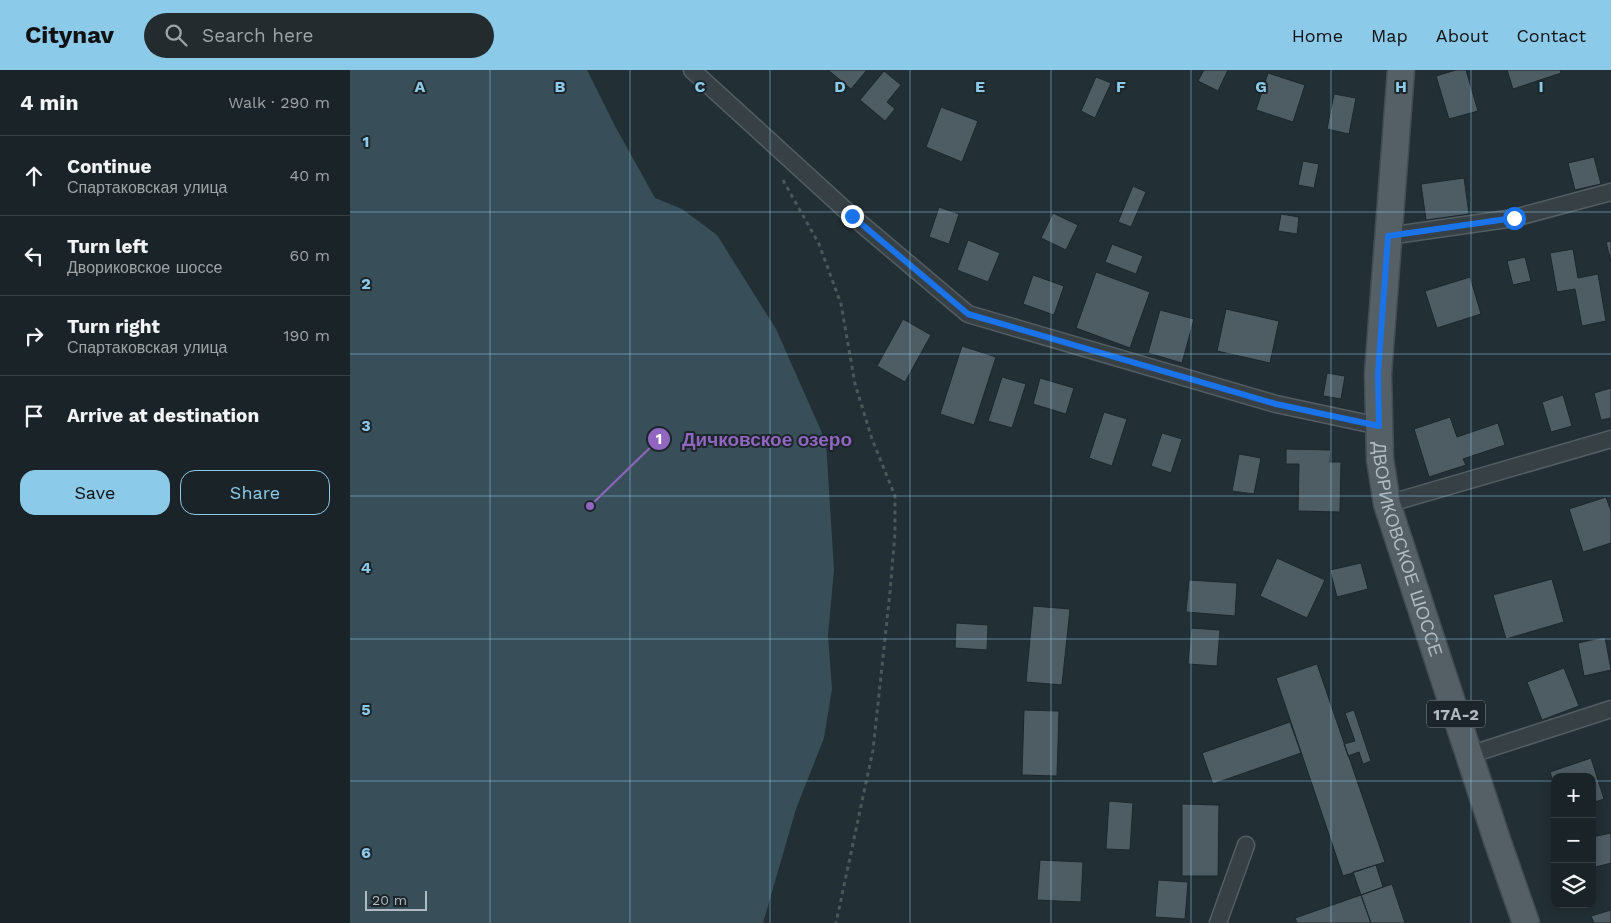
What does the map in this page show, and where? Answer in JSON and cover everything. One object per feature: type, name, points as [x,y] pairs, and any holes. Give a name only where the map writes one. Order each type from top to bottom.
[{"type":"main road","name":"ДВОРИКОВСКОЕ ШОССЕ","points":[[1401,70],[1378,374],[1380,459],[1387,504],[1526,923]]},
{"type":"street","points":[[692,70],[852,216],[968,314],[1276,404],[1379,426]]},
{"type":"street","points":[[1388,236],[1514,218],[1611,192]]},
{"type":"street","points":[[1387,504],[1611,439]]},
{"type":"street","points":[[1469,755],[1611,709]]},
{"type":"street","points":[[1218,923],[1246,845]]},
{"type":"path","points":[[779,173],[819,244],[841,304],[854,384],[872,439],[896,496],[890,592],[873,750],[836,923]]},
{"type":"water","points":[[350,70],[587,70],[615,126],[655,198],[682,209],[717,235],[776,329],[826,442],[834,570],[828,635],[832,689],[824,738],[796,809],[763,923],[350,923]]},
{"type":"building","points":[[828,70],[867,70],[851,89]]},
{"type":"building","points":[[1204,70],[1228,70],[1218,91],[1198,81]]},
{"type":"building","points":[[1456,70],[1466,70],[1478,111],[1449,119],[1436,76]]},
{"type":"building","points":[[1507,70],[1560,70],[1561,73],[1513,89]]},
{"type":"building","points":[[884,71],[901,85],[887,102],[895,109],[885,121],[860,100]]},
{"type":"building","points":[[1268,73],[1305,85],[1293,122],[1256,110]]},
{"type":"building","points":[[1096,77],[1111,83],[1095,118],[1081,111]]},
{"type":"building","points":[[1334,94],[1356,98],[1349,134],[1327,129]]},
{"type":"building","points":[[941,107],[978,121],[962,162],[926,147]]},
{"type":"building","points":[[1594,157],[1601,184],[1575,190],[1568,163]]},
{"type":"building","points":[[1303,161],[1319,164],[1314,188],[1298,185]]},
{"type":"building","points":[[1464,178],[1469,214],[1426,220],[1421,184]]},
{"type":"building","points":[[1133,186],[1146,192],[1131,227],[1118,222]]},
{"type":"building","points":[[939,207],[959,214],[949,244],[929,237]]},
{"type":"building","points":[[1053,213],[1078,225],[1066,250],[1041,238]]},
{"type":"building","points":[[1281,214],[1299,217],[1297,234],[1278,231]]},
{"type":"building","points":[[968,240],[1000,253],[988,282],[957,270]]},
{"type":"building","points":[[1611,241],[1611,262],[1606,242]]},
{"type":"building","points":[[1112,244],[1143,256],[1136,274],[1105,262]]},
{"type":"building","points":[[1573,249],[1578,278],[1598,274],[1606,321],[1582,326],[1575,289],[1557,292],[1550,253]]},
{"type":"building","points":[[1525,257],[1531,281],[1513,285],[1507,261]]},
{"type":"building","points":[[1096,272],[1150,292],[1130,348],[1076,328]]},
{"type":"building","points":[[1033,275],[1064,286],[1054,315],[1023,304]]},
{"type":"building","points":[[1470,277],[1481,314],[1437,328],[1425,291]]},
{"type":"building","points":[[1226,309],[1279,321],[1270,363],[1217,351]]},
{"type":"building","points":[[1160,310],[1194,319],[1182,363],[1148,353]]},
{"type":"building","points":[[903,319],[931,335],[905,382],[877,366]]},
{"type":"building","points":[[962,346],[996,357],[974,425],[940,414]]},
{"type":"building","points":[[1327,373],[1345,376],[1341,399],[1323,396]]},
{"type":"building","points":[[1002,377],[1026,384],[1012,428],[988,421]]},
{"type":"building","points":[[1040,378],[1074,388],[1066,414],[1033,404]]},
{"type":"building","points":[[1611,388],[1611,418],[1601,420],[1594,393]]},
{"type":"building","points":[[1563,395],[1572,426],[1551,432],[1542,402]]},
{"type":"building","points":[[1104,412],[1127,419],[1112,466],[1089,458]]},
{"type":"building","points":[[1450,417],[1457,437],[1498,423],[1505,445],[1463,459],[1466,465],[1429,477],[1414,429]]},
{"type":"building","points":[[1162,433],[1182,439],[1171,473],[1151,466]]},
{"type":"building","points":[[1286,449],[1331,450],[1330,462],[1341,462],[1340,512],[1298,511],[1299,464],[1286,464]]},
{"type":"building","points":[[1239,454],[1261,458],[1254,494],[1232,491]]},
{"type":"building","points":[[1606,497],[1611,511],[1611,543],[1583,552],[1569,509]]},
{"type":"building","points":[[1277,558],[1325,580],[1307,618],[1260,596]]},
{"type":"building","points":[[1361,563],[1368,589],[1337,597],[1330,570]]},
{"type":"building","points":[[1552,579],[1564,622],[1506,639],[1493,595]]},
{"type":"building","points":[[1189,580],[1237,583],[1235,616],[1186,612]]},
{"type":"building","points":[[1033,606],[1070,609],[1062,685],[1026,682]]},
{"type":"building","points":[[956,623],[988,625],[987,650],[955,648]]},
{"type":"building","points":[[1191,628],[1220,630],[1217,666],[1188,664]]},
{"type":"building","points":[[1605,637],[1611,670],[1584,676],[1578,643]]},
{"type":"building","points":[[1317,664],[1385,862],[1343,876],[1276,678]]},
{"type":"building","points":[[1564,668],[1579,706],[1542,720],[1527,682]]},
{"type":"building","points":[[1024,710],[1059,711],[1057,776],[1022,775]]},
{"type":"building","points":[[1354,710],[1371,761],[1363,764],[1359,752],[1348,756],[1344,744],[1355,741],[1345,713]]},
{"type":"building","points":[[1290,722],[1301,753],[1213,784],[1202,753]]},
{"type":"building","points":[[1591,758],[1596,773],[1551,773],[1551,775],[1550,772]]},
{"type":"building","points":[[1596,774],[1604,799],[1596,802]]},
{"type":"building","points":[[1109,801],[1133,803],[1130,850],[1106,849]]},
{"type":"building","points":[[1182,804],[1219,805],[1218,876],[1182,876]]},
{"type":"building","points":[[1611,833],[1611,863],[1596,867],[1596,863],[1596,836]]},
{"type":"building","points":[[1040,860],[1083,862],[1081,902],[1037,900]]},
{"type":"building","points":[[1376,865],[1383,887],[1361,895],[1353,872]]},
{"type":"building","points":[[1158,880],[1188,882],[1185,919],[1155,917]]},
{"type":"building","points":[[1392,884],[1405,923],[1371,923],[1361,895]]},
{"type":"building","points":[[1361,895],[1371,923],[1297,923],[1295,918]]},
{"type":"building","points":[[1611,910],[1611,923],[1594,923],[1591,916]]},
{"type":"place","name":"Дичковское озеро","points":[[590,506]]},
{"type":"route","points":[[852,216],[968,314],[1276,404],[1379,426],[1378,374],[1388,236],[1514,218]]}]
